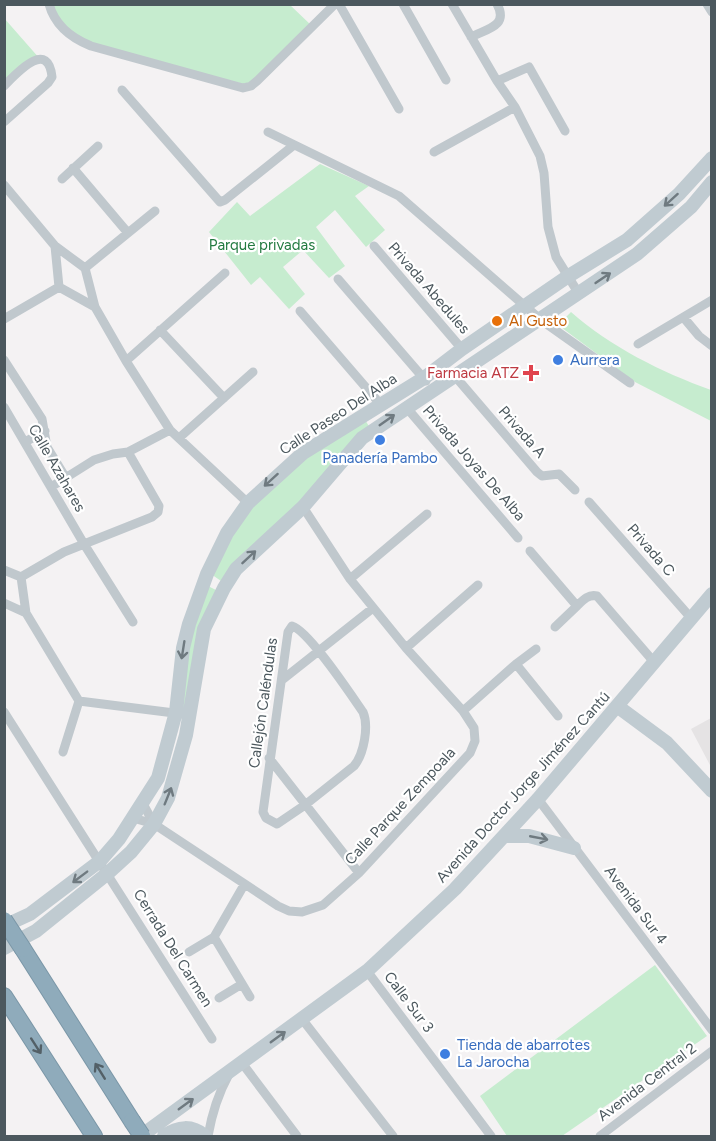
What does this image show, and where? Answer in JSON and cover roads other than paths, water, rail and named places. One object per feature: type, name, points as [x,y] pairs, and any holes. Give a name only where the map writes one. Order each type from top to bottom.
[{"type":"highway","points":[[4,920],[141,1137]]},
{"type":"highway","points":[[4,996],[94,1137]]},
{"type":"street","points":[[49,4],[54,18],[76,40],[243,88],[251,86],[335,4]]},
{"type":"street","points":[[339,4],[399,109]]},
{"type":"street","points":[[403,4],[446,80]]},
{"type":"street","points":[[452,4],[515,107],[540,156],[544,173],[548,227],[556,257],[579,294]]},
{"type":"street","points":[[471,37],[498,23],[501,19],[501,12],[497,4]]},
{"type":"street","points":[[707,4],[711,12]]},
{"type":"street","points":[[4,86],[28,63],[40,59],[51,69],[52,77],[48,83],[4,122]]},
{"type":"street","points":[[497,81],[529,67],[566,131]]},
{"type":"street","points":[[122,90],[220,202],[294,145]]},
{"type":"street","points":[[434,152],[515,107]]},
{"type":"street","points":[[268,132],[399,196],[541,320],[630,383]]},
{"type":"street","points":[[62,179],[98,146]]},
{"type":"street","name":"Calle Paseo Del Alba","points":[[4,926],[30,914],[100,861],[119,839],[158,778],[183,714],[186,637],[207,574],[227,533],[248,503],[303,453],[424,378],[567,277],[627,240],[679,194],[711,158]]},
{"type":"street","points":[[73,168],[128,233]]},
{"type":"street","name":"Calle Paseo Del Alba","points":[[4,948],[36,931],[108,873],[131,852],[154,824],[168,798],[183,714],[204,629],[236,569],[303,507],[362,438],[637,254],[691,207],[711,182]]},
{"type":"street","points":[[4,185],[55,246],[85,268],[95,307],[170,430],[248,503]]},
{"type":"street","points":[[85,268],[155,211]]},
{"type":"street","points":[[55,246],[59,286]]},
{"type":"street","name":"Privada Abedules","points":[[374,246],[462,349]]},
{"type":"street","points":[[126,360],[225,273]]},
{"type":"street","points":[[338,279],[433,390]]},
{"type":"street","points":[[71,293],[78,292],[89,284]]},
{"type":"street","points":[[59,286],[95,307]]},
{"type":"street","points":[[4,319],[59,286]]},
{"type":"street","points":[[638,344],[711,300]]},
{"type":"street","points":[[300,311],[381,405]]},
{"type":"street","points":[[684,318],[711,346]]},
{"type":"street","points":[[160,330],[224,398]]},
{"type":"street","points":[[6,366],[42,419],[47,447],[66,478]]},
{"type":"street","points":[[179,438],[253,372]]},
{"type":"street","name":"Privada A","points":[[454,375],[537,472],[542,476],[560,474],[575,490]]},
{"type":"street","name":"Calle Azahares","points":[[4,407],[84,544],[133,622]]},
{"type":"street","name":"Privada Joyas De Alba","points":[[406,407],[519,538]]},
{"type":"street","points":[[51,487],[94,460],[128,452],[170,430]]},
{"type":"street","points":[[25,442],[45,431]]},
{"type":"street","points":[[21,577],[64,552],[152,517],[158,512],[159,506],[128,452]]},
{"type":"street","name":"Privada C","points":[[589,502],[691,618]]},
{"type":"street","name":"Calle Parque Zempoala","points":[[133,818],[154,824],[278,906],[289,911],[302,912],[323,905],[359,873],[470,753],[475,741],[474,728],[463,711],[406,648],[350,579],[303,507]]},
{"type":"street","points":[[350,579],[427,513]]},
{"type":"street","points":[[530,551],[577,606]]},
{"type":"street","points":[[4,570],[21,577]]},
{"type":"street","points":[[207,574],[212,586],[224,588]]},
{"type":"street","points":[[21,577],[26,613],[79,701],[63,752]]},
{"type":"street","points":[[406,648],[478,585]]},
{"type":"street","name":"Avenida Doctor Jorge Jiménez Cantú","points":[[141,1137],[367,971],[454,889],[538,800],[711,594]]},
{"type":"street","points":[[555,627],[587,597],[597,596],[654,663]]},
{"type":"street","points":[[4,603],[26,613]]},
{"type":"street","points":[[282,680],[373,608]]},
{"type":"street","name":"Callejón Caléndulas","points":[[297,627],[318,651],[367,720],[357,762],[305,805],[277,824],[264,816],[269,758],[282,680],[290,628],[297,627]]},
{"type":"street","points":[[463,711],[536,649]]},
{"type":"street","points":[[516,664],[558,716]]},
{"type":"street","points":[[79,701],[183,714]]},
{"type":"street","points":[[617,706],[667,743],[711,790]]},
{"type":"street","name":"Cerrada Del Carmen","points":[[4,712],[212,1039]]},
{"type":"street","points":[[269,758],[359,873]]},
{"type":"street","name":"Avenida Sur 4","points":[[538,800],[711,1030]]},
{"type":"street","name":"Calle Parque Zempoala","points":[[142,802],[154,824]]},
{"type":"street","points":[[504,836],[529,836],[574,848]]},
{"type":"street","points":[[189,952],[214,937],[244,885]]},
{"type":"street","points":[[214,937],[250,997]]},
{"type":"street","name":"Calle Sur 3","points":[[367,971],[491,1137]]},
{"type":"street","points":[[219,998],[243,984]]},
{"type":"street","points":[[302,1019],[393,1137]]},
{"type":"street","name":"Avenida Central 2","points":[[600,1137],[711,1051]]},
{"type":"street","points":[[164,1137],[172,1130],[187,1128],[199,1131],[206,1137],[219,1091],[237,1067],[297,1137]]},
{"type":"place","name":"Al Gusto","points":[[497,321]]},
{"type":"place","name":"Aurrera","points":[[558,360]]},
{"type":"place","name":"Farmacia ATZ","points":[[531,373]]},
{"type":"place","name":"Panadería Pambo","points":[[380,440]]},
{"type":"place","name":"Tienda de abarrotes La Jarocha","points":[[445,1054]]},
{"type":"park label","name":"Parque privadas","points":[[262,245]]}]
